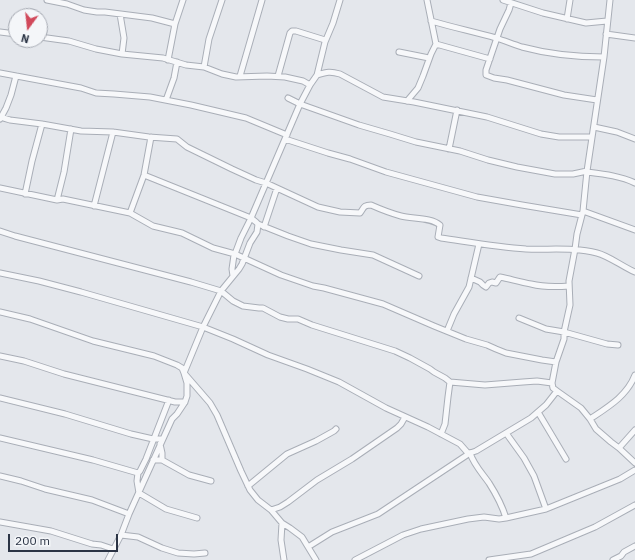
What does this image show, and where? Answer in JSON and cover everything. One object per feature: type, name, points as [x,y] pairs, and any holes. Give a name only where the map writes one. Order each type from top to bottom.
[{"type":"street","points":[[47,0],[67,4],[84,10],[152,18],[175,24]]},
{"type":"street","points":[[168,60],[175,24],[183,0]]},
{"type":"street","points":[[204,67],[209,38],[222,0]]},
{"type":"street","points":[[240,76],[262,0]]},
{"type":"street","points":[[407,101],[418,88],[436,44],[427,0]]},
{"type":"street","points":[[503,0],[567,19],[586,22],[607,21]]},
{"type":"street","points":[[567,19],[570,0]]},
{"type":"street","points":[[610,0],[604,57],[587,172],[583,213],[577,234],[569,281],[570,305],[564,332],[564,339],[556,362],[552,383],[557,392],[581,408],[596,429],[610,442],[620,448],[635,464]]},
{"type":"street","points":[[233,276],[232,269],[234,255],[300,104],[317,74],[325,40],[333,23],[338,1]]},
{"type":"street","points":[[511,2],[485,72],[486,75],[564,95],[598,100]]},
{"type":"street","points":[[120,14],[124,38],[122,54]]},
{"type":"street","points":[[431,21],[522,47],[560,54],[585,57],[604,57]]},
{"type":"street","points":[[278,76],[288,45],[290,33],[292,31],[325,40]]},
{"type":"street","points":[[606,34],[635,38]]},
{"type":"street","points":[[48,38],[69,41],[96,49],[122,54],[168,60],[186,65],[204,67],[222,74],[236,76],[278,76],[303,81],[310,85]]},
{"type":"street","points":[[436,44],[490,59]]},
{"type":"street","points":[[399,52],[429,58]]},
{"type":"street","points":[[166,100],[178,62]]},
{"type":"street","points":[[317,74],[333,72],[340,74],[383,97],[487,116],[541,134],[559,138],[592,137]]},
{"type":"street","points":[[0,73],[81,88],[96,93],[150,97],[246,118],[286,137],[328,153],[386,172],[477,197],[583,213],[635,230]]},
{"type":"street","points":[[16,76],[11,96],[0,118],[81,131],[113,132],[177,139],[187,147],[256,180],[266,183],[318,207],[340,212],[360,213],[366,205],[371,205],[400,216],[414,217],[436,222],[440,225],[438,237],[479,244],[526,249],[575,249],[597,253],[635,272]]},
{"type":"street","points":[[288,98],[300,104],[359,125],[416,142],[460,151],[488,160],[555,174],[587,172],[601,173],[635,183]]},
{"type":"street","points":[[449,149],[457,110]]},
{"type":"street","points":[[25,194],[42,124]]},
{"type":"street","points":[[594,127],[617,132],[635,139]]},
{"type":"street","points":[[57,200],[72,129]]},
{"type":"street","points":[[94,206],[113,132]]},
{"type":"street","points":[[130,213],[144,175],[151,137]]},
{"type":"street","points":[[144,175],[251,218],[264,227],[311,244],[373,255],[419,276]]},
{"type":"street","points":[[0,188],[130,213],[153,226],[182,234],[212,248],[244,258],[281,275],[313,286],[383,304],[466,339],[487,345],[496,350],[556,362]]},
{"type":"street","points":[[264,227],[277,188]]},
{"type":"street","points":[[184,373],[202,328],[221,291],[242,264],[250,243],[257,232],[258,224]]},
{"type":"street","points":[[0,231],[221,291],[233,301],[243,306],[263,308],[280,317],[298,319],[312,325],[395,351],[430,369],[450,382],[485,385],[537,381],[552,383]]},
{"type":"street","points":[[447,331],[471,278],[479,244]]},
{"type":"street","points":[[232,269],[242,264]]},
{"type":"street","points":[[0,273],[81,292],[202,328],[339,382],[382,406],[428,427],[460,444],[467,452],[470,453],[502,505],[506,518]]},
{"type":"street","points":[[471,278],[480,282],[486,287],[489,283],[496,283],[500,277],[513,279],[532,285],[551,287],[569,286]]},
{"type":"street","points":[[0,312],[30,319],[93,341],[154,356],[182,368],[187,384],[187,396],[185,402],[178,414],[172,419],[121,535],[108,560]]},
{"type":"street","points":[[519,318],[546,328],[607,344],[618,345]]},
{"type":"street","points":[[0,356],[24,361],[64,374],[175,402],[185,402]]},
{"type":"street","points":[[184,373],[210,403],[217,415],[250,490],[258,500],[282,523],[302,537],[316,560]]},
{"type":"street","points":[[590,419],[615,402],[629,388],[635,376]]},
{"type":"street","points":[[441,434],[445,424],[450,382]]},
{"type":"street","points":[[187,396],[200,392]]},
{"type":"street","points":[[308,547],[332,532],[378,514],[470,453],[476,451],[531,418],[546,405],[557,392]]},
{"type":"street","points":[[0,398],[65,414],[161,442]]},
{"type":"street","points":[[169,400],[146,459],[138,473],[137,481],[139,493],[166,509],[197,518]]},
{"type":"street","points":[[538,412],[566,459]]},
{"type":"street","points":[[270,510],[280,507],[288,502],[316,480],[352,459],[397,428],[401,424],[404,417]]},
{"type":"street","points":[[248,486],[287,454],[316,441],[336,429]]},
{"type":"street","points":[[620,448],[635,430]]},
{"type":"street","points":[[506,432],[524,458],[534,476],[546,509]]},
{"type":"street","points":[[0,438],[93,460],[138,473]]},
{"type":"street","points":[[161,442],[162,460]]},
{"type":"street","points":[[153,460],[162,460],[189,475],[211,481]]},
{"type":"street","points":[[355,560],[403,535],[421,529],[468,519],[484,517],[499,519],[506,518],[546,509],[620,479],[635,470]]},
{"type":"street","points":[[0,476],[45,489],[92,500],[129,514]]},
{"type":"street","points":[[489,560],[531,554],[595,527],[635,505]]},
{"type":"street","points":[[0,522],[51,531],[113,549]]},
{"type":"street","points":[[282,523],[281,540],[284,560]]},
{"type":"street","points":[[121,535],[138,537],[162,548],[178,553],[205,553]]},
{"type":"street","points":[[613,560],[635,546]]}]
